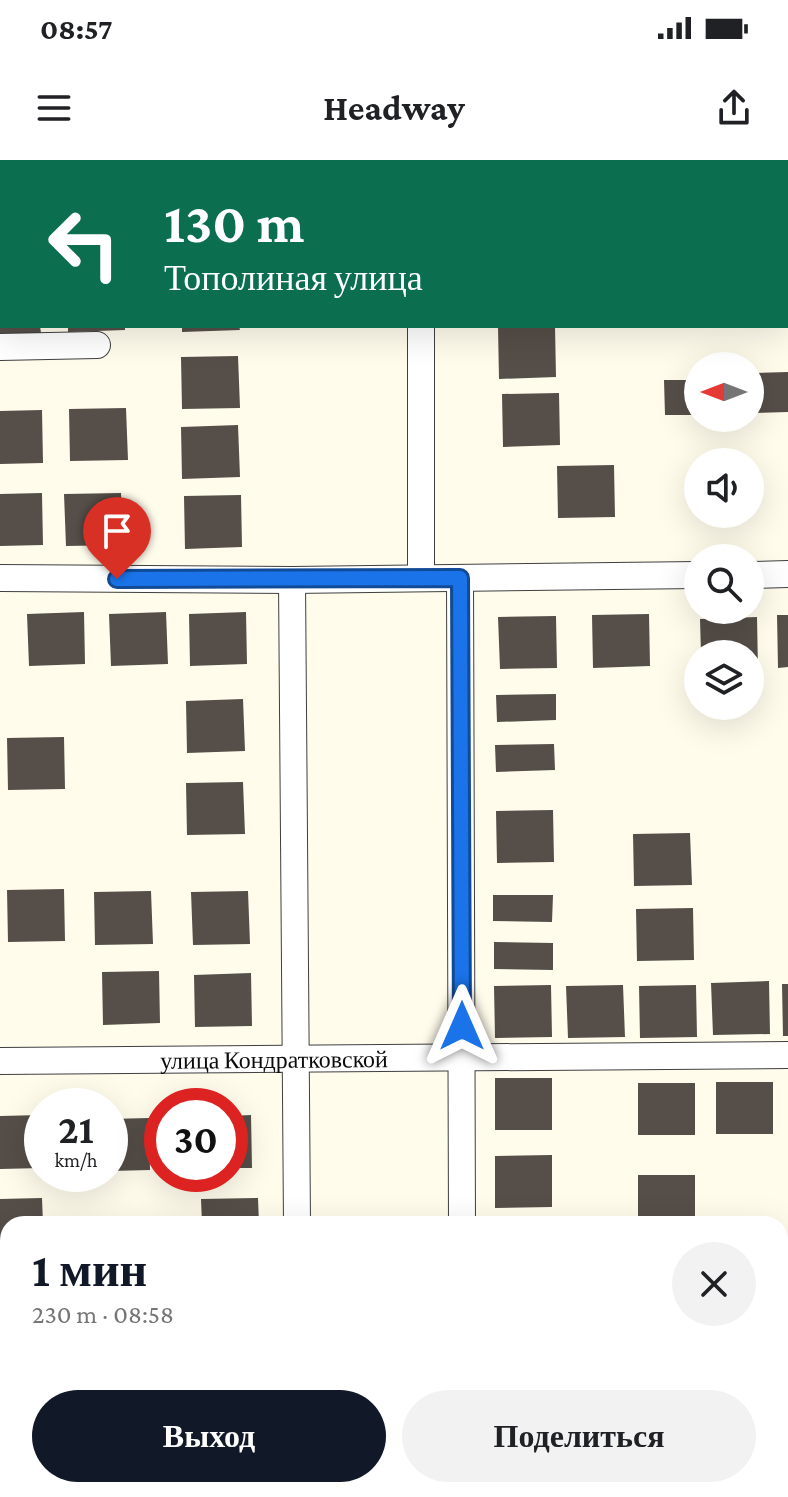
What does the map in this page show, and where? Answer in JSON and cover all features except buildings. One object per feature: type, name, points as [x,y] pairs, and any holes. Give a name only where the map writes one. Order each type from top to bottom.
[{"type":"street","points":[[421,328],[421,577]]},
{"type":"street","points":[[0,347],[97,345]]},
{"type":"street","points":[[764,575],[788,574]]},
{"type":"street","points":[[0,578],[292,580],[684,575]]},
{"type":"street","points":[[460,578],[462,1216]]},
{"type":"street","points":[[292,580],[297,1216]]},
{"type":"street","name":"улица Кондратковской","points":[[0,1061],[788,1055]]},
{"type":"route","points":[[117,579],[460,578],[462,1026]]}]
